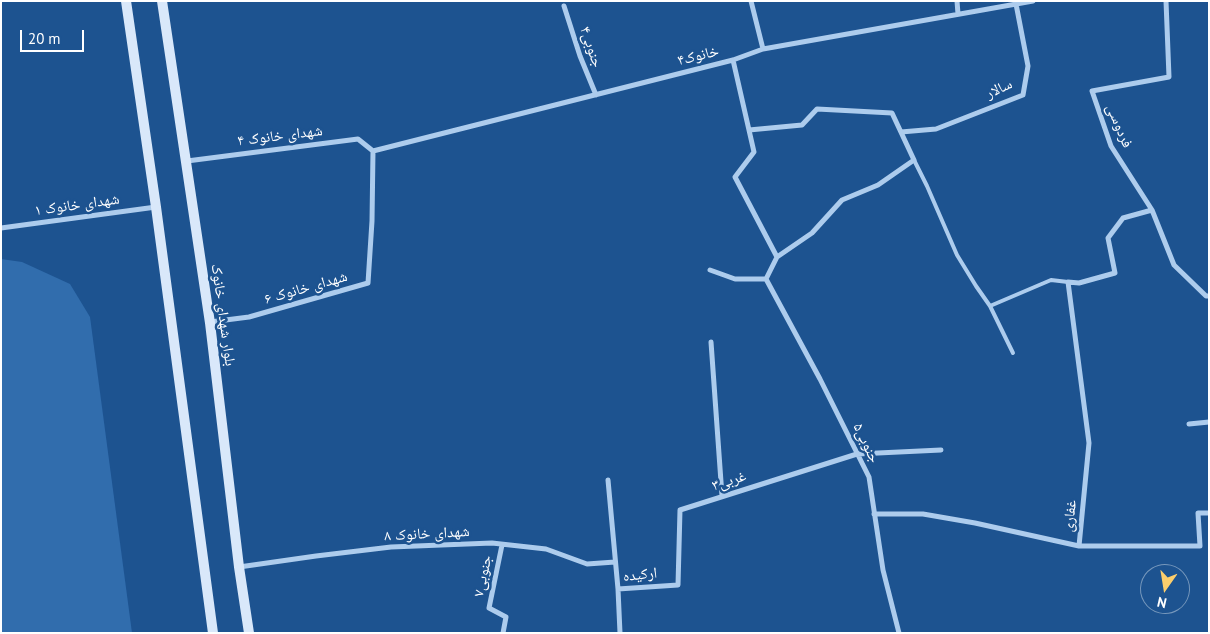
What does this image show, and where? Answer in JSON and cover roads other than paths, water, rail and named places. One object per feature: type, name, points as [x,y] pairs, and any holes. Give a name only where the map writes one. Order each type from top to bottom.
[{"type":"main road","points":[[126,1],[156,207],[213,633]]},
{"type":"main road","name":"بلوار شهدای خانوک","points":[[162,1],[210,322],[248,633]]},
{"type":"street","points":[[751,1],[763,49]]},
{"type":"street","points":[[957,1],[958,14]]},
{"type":"street","name":"خانوک۴","points":[[373,152],[733,60],[763,49],[1033,1]]},
{"type":"street","name":"فردوسی","points":[[1166,1],[1169,77],[1092,91],[1111,146],[1152,210],[1174,266],[1206,296],[1209,296]]},
{"type":"street","name":"سالار","points":[[901,132],[936,128],[1022,94],[1028,66],[1016,4]]},
{"type":"street","name":"جنوبی۴","points":[[564,6],[580,56],[596,95]]},
{"type":"street","points":[[733,60],[754,152],[735,177],[777,257]]},
{"type":"street","points":[[710,270],[735,279],[766,279],[777,257],[812,233],[842,200],[878,185],[914,160],[892,114],[817,109],[802,125],[748,130]]},
{"type":"street","name":"شهدای خانوک ۴","points":[[186,161],[358,139],[373,152]]},
{"type":"street","name":"شهدای خانوک ۶","points":[[210,322],[249,317],[368,283],[372,220],[373,152]]},
{"type":"street","name":"شهدای خانوک ۱","points":[[1,228],[156,207]]},
{"type":"street","points":[[1068,282],[1079,283],[1115,273],[1108,238],[1123,218],[1152,210]]},
{"type":"street","name":"جنوبی۵","points":[[766,279],[820,379],[869,477],[883,570],[899,633]]},
{"type":"street","name":"غفاری","points":[[874,514],[923,514],[975,523],[1079,546],[1090,443],[1068,282]]},
{"type":"street","points":[[711,342],[722,496]]},
{"type":"street","points":[[1190,424],[1209,422]]},
{"type":"street","name":"غربی۳","points":[[678,584],[680,510],[857,454],[941,450]]},
{"type":"street","points":[[608,480],[618,589]]},
{"type":"street","points":[[1079,546],[1200,546],[1198,513],[1209,513]]},
{"type":"street","name":"شهدای خانوک ۸","points":[[239,568],[391,547],[492,544],[546,549],[587,564],[615,562]]},
{"type":"street","name":"جنوبی۷","points":[[502,545],[489,608],[506,617],[503,633]]},
{"type":"street","name":"ارکیده","points":[[620,633],[618,589],[678,584]]},
{"type":"lane","points":[[914,160],[957,255],[990,306],[1013,353]]},
{"type":"lane","points":[[990,306],[1051,280],[1068,282]]}]
